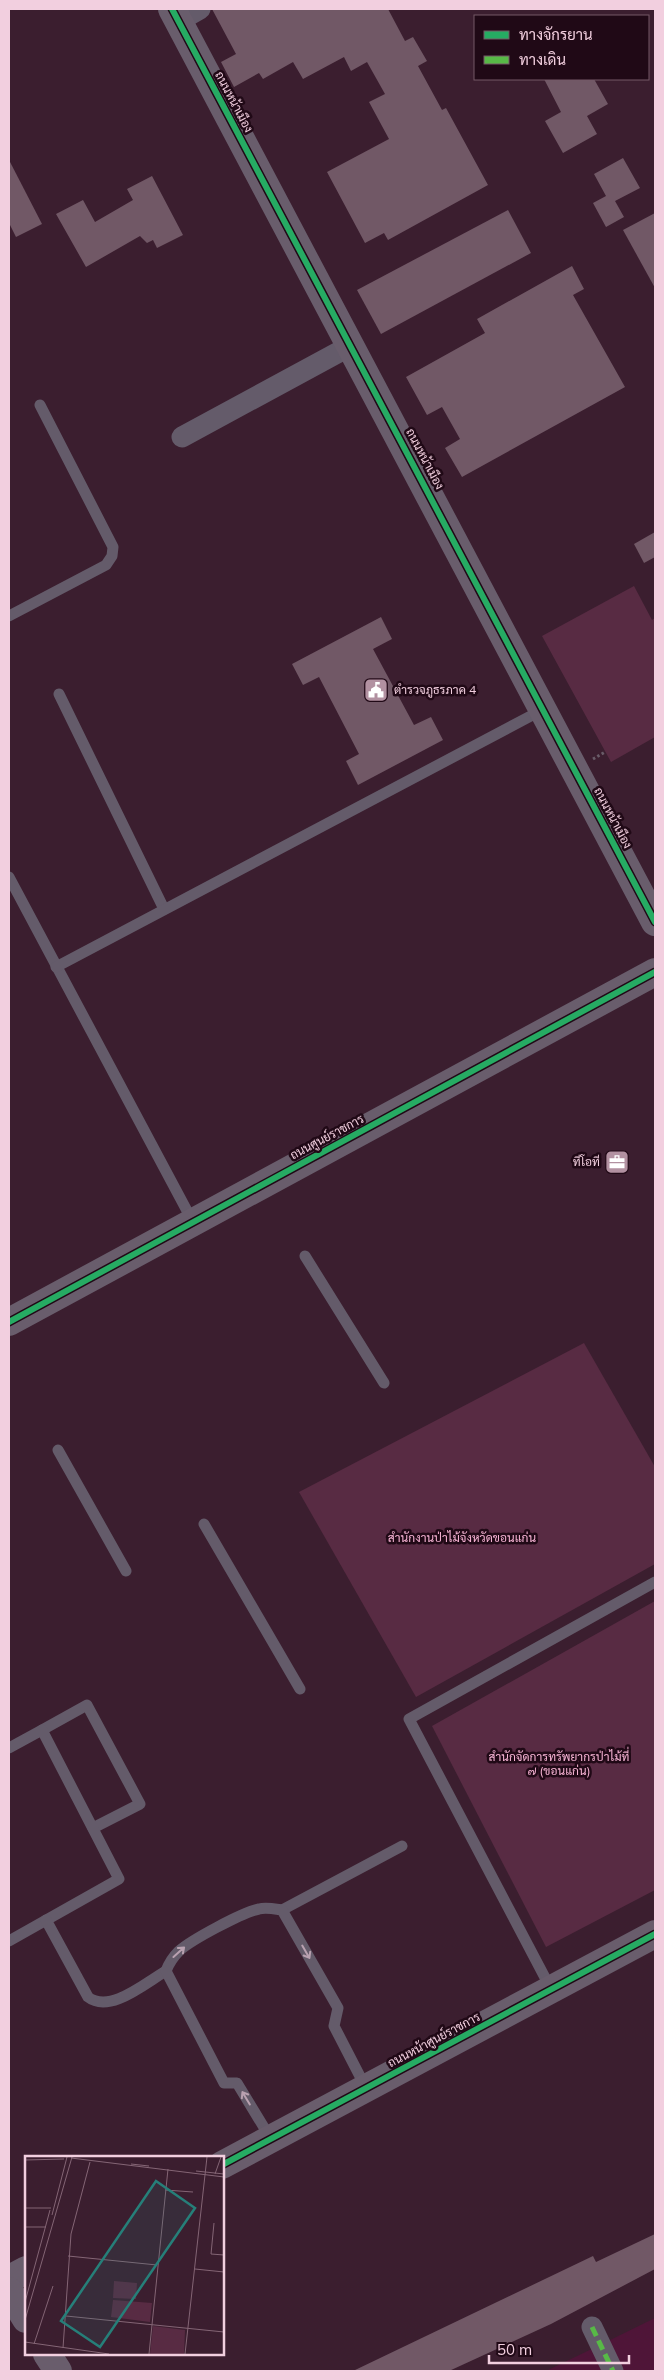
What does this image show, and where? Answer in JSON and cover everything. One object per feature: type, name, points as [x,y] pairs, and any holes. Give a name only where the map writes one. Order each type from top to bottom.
[{"type":"street","name":"ถนนหน้าเมือง","points":[[184,13],[350,346],[435,500],[655,922]]},
{"type":"street","points":[[182,437],[350,346]]},
{"type":"street","name":"ถนนศูนย์ราชการ","points":[[9,1322],[655,972]]},
{"type":"street","name":"ถนนหน้าศูนย์ราชการ","points":[[224,2164],[655,1934]]},
{"type":"street","points":[[9,2279],[25,2271]]},
{"type":"street","points":[[9,2291],[25,2317]]},
{"type":"street","points":[[592,2327],[613,2371]]},
{"type":"street","points":[[48,2355],[58,2371]]},
{"type":"lane","points":[[9,616],[106,565],[112,556],[113,547],[40,405]]},
{"type":"lane","points":[[59,694],[164,909]]},
{"type":"lane","points":[[56,967],[544,709]]},
{"type":"lane","points":[[9,877],[193,1222]]},
{"type":"lane","points":[[306,1256],[384,1383]]},
{"type":"lane","points":[[58,1450],[126,1571]]},
{"type":"lane","points":[[204,1524],[300,1688]]},
{"type":"lane","points":[[551,1989],[409,1719],[655,1582]]},
{"type":"lane","points":[[9,1748],[87,1705],[140,1804],[93,1828]]},
{"type":"lane","points":[[9,1941],[120,1879],[42,1730]]},
{"type":"lane","points":[[46,1920],[88,1997],[96,2003],[105,2003],[120,1998],[166,1970],[170,1961],[180,1950],[249,1912],[260,1909],[282,1910],[402,1846]]},
{"type":"lane","points":[[282,1910],[338,2008],[334,2026],[366,2088]]},
{"type":"lane","points":[[166,1970],[224,2083],[237,2083],[271,2139]]},
{"type":"shaded area","points":[[655,2318],[655,2371],[546,2371],[600,2345]]},
{"type":"green space","points":[[634,586],[652,620],[655,618],[655,737],[611,762],[542,636]]},
{"type":"green space","name":"สำนักงานป่าไม้จังหวัดขอนแก่น","points":[[584,1343],[655,1467],[655,1564],[416,1697],[299,1492]]},
{"type":"green space","name":"สำนักจัดการทรัพยากรป่าไม้ที่ ๗ (ขอนแก่น)","points":[[655,1601],[655,1890],[546,1947],[432,1726]]},
{"type":"building","points":[[212,9],[388,9],[405,41],[413,37],[427,61],[418,66],[442,110],[446,108],[488,185],[388,240],[384,233],[365,243],[327,172],[389,139],[369,102],[385,94],[367,62],[351,71],[344,57],[303,79],[293,62],[263,79],[259,73],[234,87],[221,62],[236,54]]},
{"type":"building","points":[[545,80],[595,80],[608,104],[587,116],[597,134],[563,153],[545,121],[561,112]]},
{"type":"building","points":[[623,158],[640,188],[615,201],[624,217],[606,227],[593,203],[606,196],[594,174]]},
{"type":"building","points":[[9,160],[42,224],[16,237],[9,223]]},
{"type":"building","points":[[152,176],[183,235],[157,248],[153,240],[147,243],[140,236],[86,267],[56,214],[83,200],[95,222],[133,200],[127,189]]},
{"type":"building","points":[[508,210],[531,253],[381,334],[357,290]]},
{"type":"building","points":[[655,213],[655,288],[623,230]]},
{"type":"building","points":[[572,266],[584,289],[573,295],[625,387],[462,477],[445,448],[460,439],[442,407],[427,415],[406,377],[485,333],[477,319]]},
{"type":"building","points":[[655,532],[655,557],[644,563],[634,544]]},
{"type":"building","points":[[381,617],[392,639],[373,649],[414,725],[431,717],[443,740],[358,785],[346,761],[359,754],[319,677],[303,685],[292,664]]},
{"type":"building","points":[[655,2234],[655,2269],[551,2324],[449,2371],[353,2371],[593,2256],[596,2262]]},
{"type":"marked path","points":[[592,2327],[613,2371]]},
{"type":"cycle path","points":[[172,9],[655,922]]},
{"type":"cycle path","points":[[9,1322],[655,972]]},
{"type":"cycle path","points":[[224,2164],[655,1934]]},
{"type":"place","name":"ตำรวจภูธรภาค 4","points":[[376,690]]},
{"type":"place","name":"ทีโอที","points":[[617,1162]]}]
